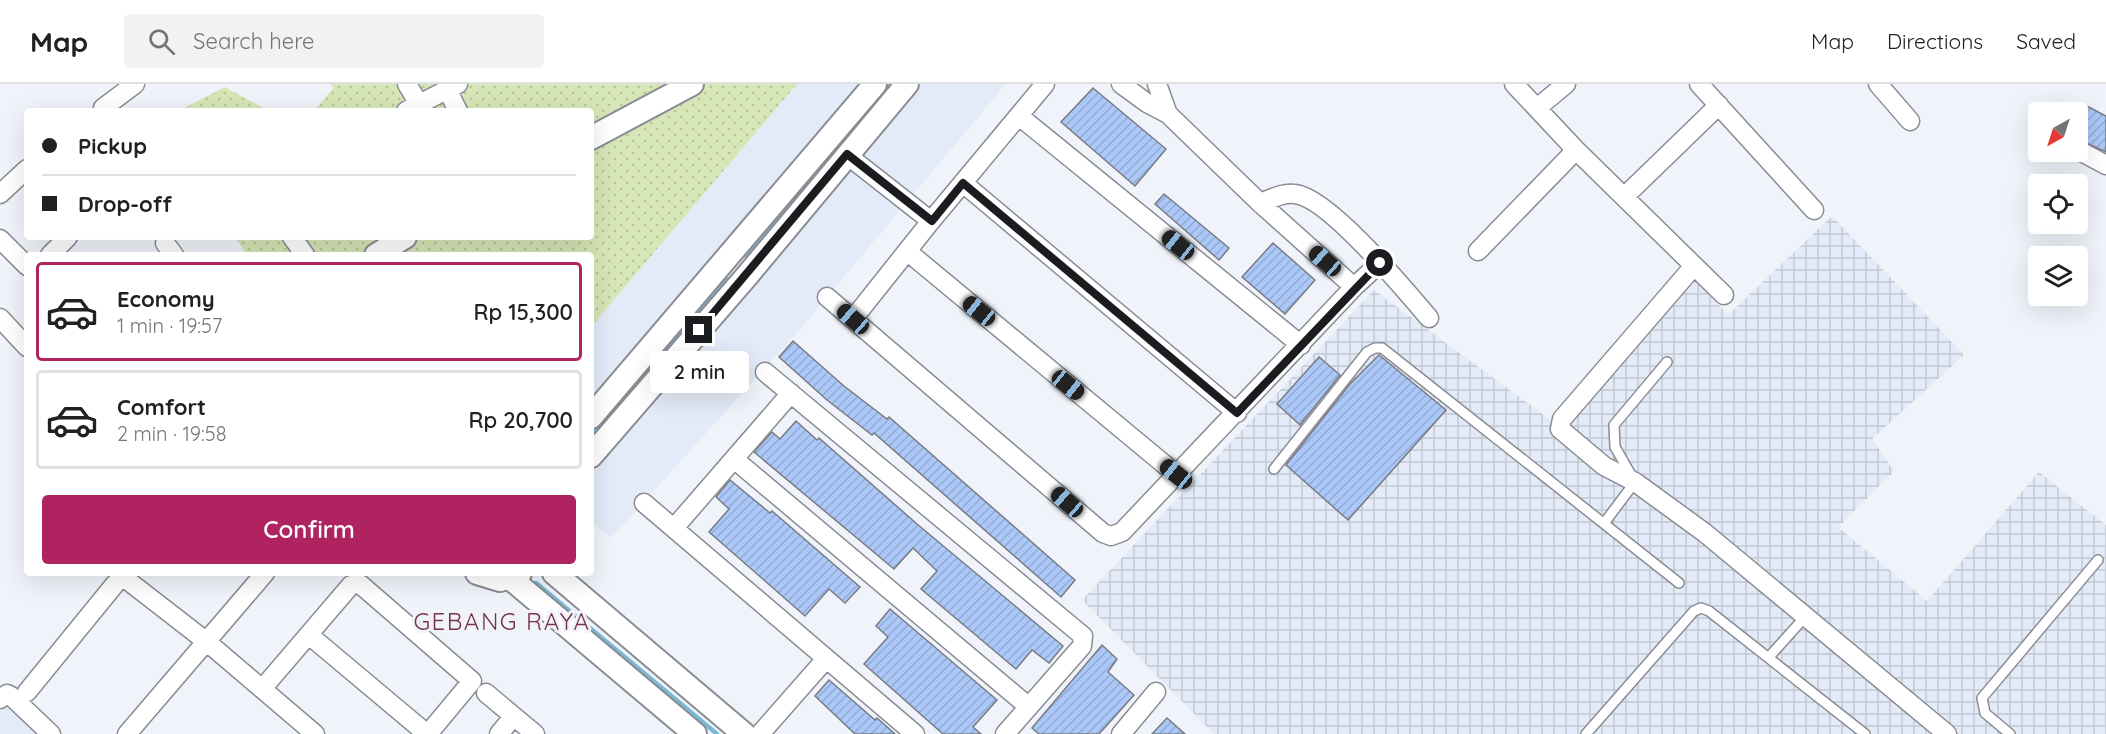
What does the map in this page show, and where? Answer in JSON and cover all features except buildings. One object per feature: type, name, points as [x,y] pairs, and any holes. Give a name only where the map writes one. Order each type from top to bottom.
[{"type":"street","points":[[102,108],[135,84]]},
{"type":"street","points":[[407,84],[412,108],[453,87],[458,108]]},
{"type":"street","points":[[594,136],[692,84]]},
{"type":"street","points":[[594,452],[875,84]]},
{"type":"street","points":[[594,414],[847,154],[907,84]]},
{"type":"street","points":[[853,319],[1045,84]]},
{"type":"street","points":[[1121,84],[1147,104],[1168,114],[1260,203],[1354,287]]},
{"type":"street","points":[[1157,84],[1168,114]]},
{"type":"street","points":[[1514,84],[1576,150],[1693,267],[1724,294]]},
{"type":"street","points":[[1537,108],[1566,84]]},
{"type":"street","points":[[1699,84],[1814,210]]},
{"type":"street","points":[[1878,84],[1910,121]]},
{"type":"street","points":[[1624,197],[1719,105]]},
{"type":"street","points":[[1019,116],[1301,345]]},
{"type":"street","points":[[1478,251],[1576,150]]},
{"type":"street","points":[[847,154],[932,221]]},
{"type":"street","points":[[2088,155],[2106,165]]},
{"type":"street","points":[[0,194],[24,172]]},
{"type":"street","points":[[963,183],[1237,413]]},
{"type":"street","points":[[1260,203],[1282,194],[1308,197],[1380,263],[1429,318]]},
{"type":"street","points":[[0,239],[24,263]]},
{"type":"street","points":[[53,252],[65,240]]},
{"type":"street","points":[[381,252],[400,240]]},
{"type":"street","points":[[908,252],[1176,474]]},
{"type":"street","points":[[827,297],[1103,533],[1111,536],[1122,532],[1354,287],[1380,263]]},
{"type":"street","points":[[1693,267],[1560,423],[1563,431],[1592,456],[1635,482],[1705,533],[1804,618],[1947,734]]},
{"type":"street","points":[[0,318],[24,344]]},
{"type":"street","points":[[765,372],[1083,636],[1082,646],[1005,734]]},
{"type":"street","points":[[674,528],[791,393]]},
{"type":"street","points":[[734,459],[1029,707]]},
{"type":"street","points":[[644,503],[825,660],[915,734]]},
{"type":"street","points":[[27,692],[119,576]]},
{"type":"street","points":[[124,576],[207,642],[315,734]]},
{"type":"street","points":[[127,734],[262,576]]},
{"type":"street","points":[[483,576],[489,579],[515,576],[695,734]]},
{"type":"street","points":[[558,576],[744,734]]},
{"type":"street","points":[[262,689],[309,634],[351,585],[360,584],[472,681],[427,734],[309,634]]},
{"type":"street","points":[[760,734],[825,660]]},
{"type":"street","points":[[1128,732],[1156,692]]},
{"type":"street","points":[[486,693],[534,734]]},
{"type":"street","points":[[0,699],[7,694],[11,696],[51,734]]},
{"type":"street","points":[[499,734],[513,717]]},
{"type":"lane","points":[[1274,469],[1367,352],[1375,348],[1382,348],[1605,522],[1679,583]]},
{"type":"lane","points":[[1605,522],[1635,482],[1615,447],[1614,425],[1667,362]]},
{"type":"lane","points":[[2010,734],[1985,713],[1983,698],[2098,560]]},
{"type":"lane","points":[[1586,734],[1694,611],[1701,608],[1709,611],[1769,657],[1865,734]]},
{"type":"lane","points":[[1769,657],[1804,618]]},
{"type":"shaded area","points":[[797,84],[1006,84],[796,334],[611,538],[594,524],[594,323]]},
{"type":"shaded area","points":[[1832,216],[1964,355],[1872,439],[1894,471],[1838,527],[1927,601],[2039,472],[2106,525],[2106,734],[1214,734],[1082,600],[1374,290],[1556,424],[1696,281],[1728,315]]},
{"type":"shaded area","points":[[6,697],[38,734],[0,734],[0,702]]},
{"type":"green space","points":[[329,84],[797,84],[594,323],[594,252],[245,252],[237,240],[594,240],[594,108],[316,108],[334,87]]},
{"type":"green space","points":[[225,87],[264,108],[184,108]]},
{"type":"waterway","points":[[880,95],[889,84]]},
{"type":"waterway","points":[[745,255],[873,104]]},
{"type":"waterway","points":[[628,390],[726,279]]},
{"type":"waterway","points":[[594,429],[601,421]]},
{"type":"waterway","points":[[536,583],[717,734]]},
{"type":"district","name":"GEBANG RAYA","points":[[502,621]]},
{"type":"route","points":[[699,330],[746,277],[847,154],[932,221],[963,183],[1237,413],[1354,287],[1380,263]]}]
